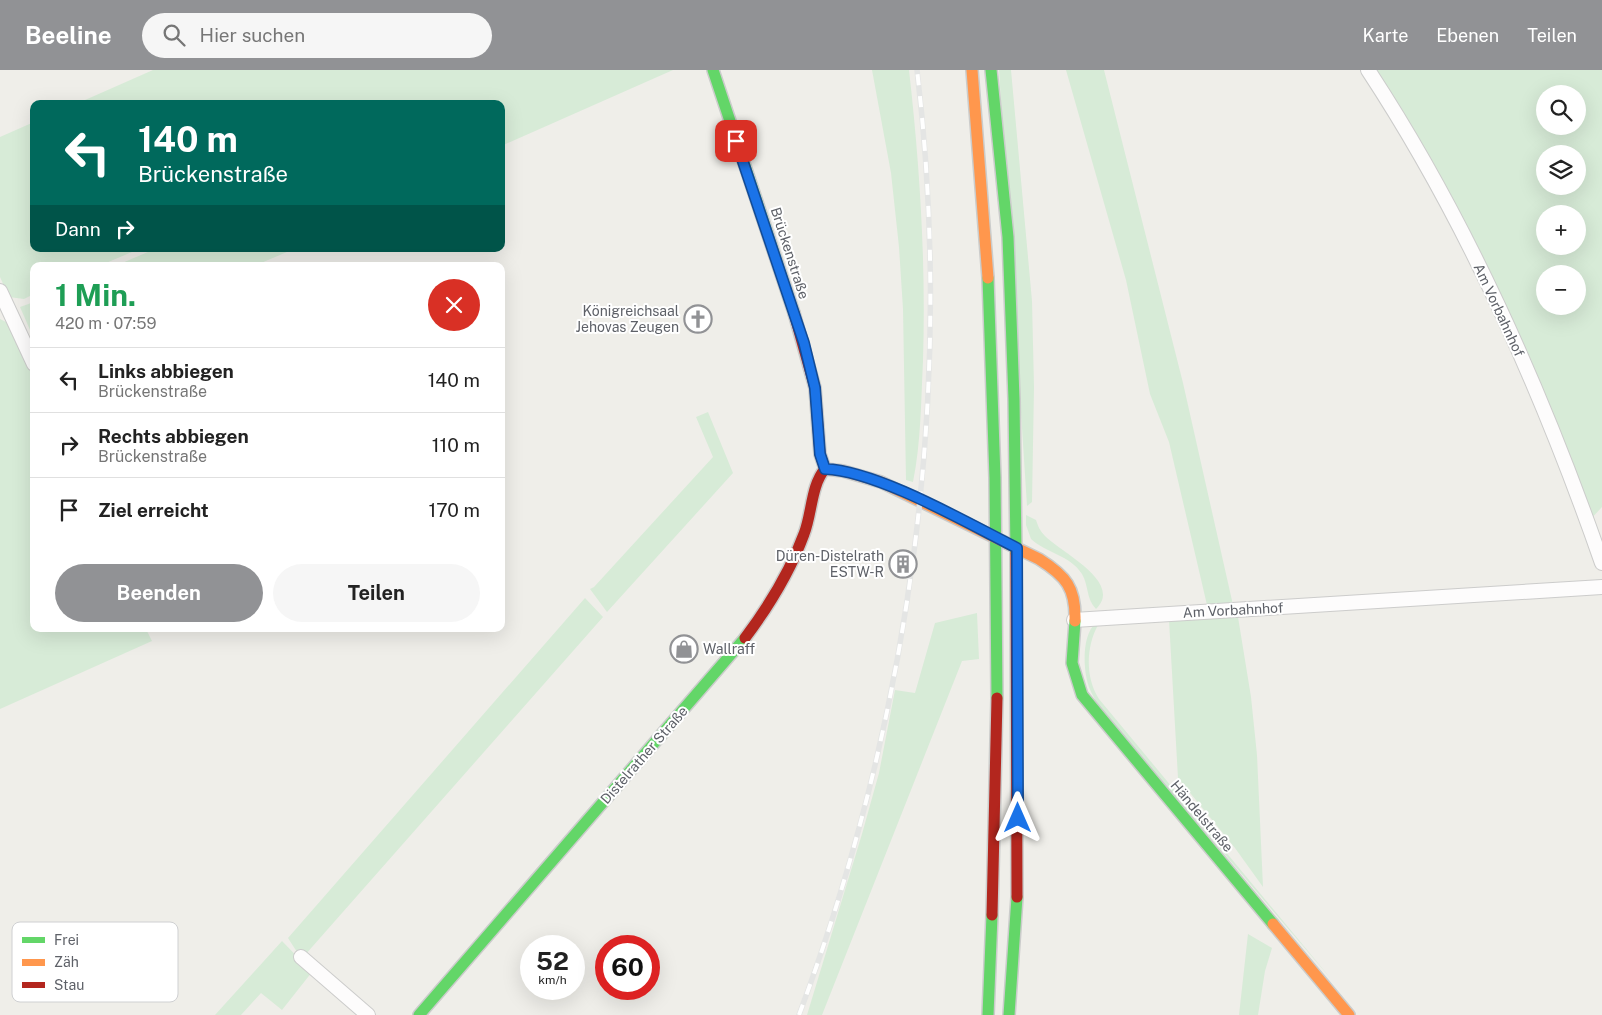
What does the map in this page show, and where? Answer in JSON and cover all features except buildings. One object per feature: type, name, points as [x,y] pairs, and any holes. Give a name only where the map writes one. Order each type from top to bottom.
[{"type":"street","name":"Brückenstraße","points":[[713,70],[804,343],[815,388],[820,454],[825,469]]},
{"type":"street","points":[[972,70],[987,252],[997,538],[996,775],[988,1015]]},
{"type":"street","points":[[991,70],[1008,237],[1017,548],[1018,877],[1009,1015]]},
{"type":"street","name":"Am Vorbahnhof","points":[[1368,70],[1405,126],[1441,190],[1493,294],[1548,417],[1602,563]]},
{"type":"street","points":[[0,291],[30,355]]},
{"type":"street","points":[[825,469],[840,470],[878,482],[944,510],[1053,567],[1068,583],[1074,598],[1074,620]]},
{"type":"street","name":"Distelrather Straße","points":[[419,1015],[742,642],[765,612],[800,546],[811,514],[818,475],[825,469]]},
{"type":"street","name":"Am Vorbahnhof","points":[[1074,620],[1602,587]]},
{"type":"street","name":"Händelstraße","points":[[1074,620],[1072,664],[1082,695],[1349,1015]]},
{"type":"street","points":[[301,957],[368,1015]]},
{"type":"green space","points":[[153,70],[673,70],[505,144],[505,100],[85,100]]},
{"type":"green space","points":[[872,70],[909,70],[913,106],[921,215],[924,324],[918,452],[913,482],[906,480],[903,309],[899,247],[891,173]]},
{"type":"green space","points":[[999,70],[1011,70],[1032,301],[1034,387],[1032,502],[1027,506]]},
{"type":"green space","points":[[1066,70],[1104,70],[1183,383],[1233,605],[1207,605],[1169,442],[1150,394],[1126,280]]},
{"type":"green space","points":[[1373,70],[1602,70],[1602,507],[1588,522],[1550,416]]},
{"type":"green space","points":[[30,124],[30,252],[132,252],[108,262],[30,262],[30,296],[24,299],[9,297],[0,277],[0,137]]},
{"type":"green space","points":[[148,252],[287,252],[263,262],[124,262]]},
{"type":"green space","points":[[30,303],[30,330],[20,307]]},
{"type":"green space","points":[[0,319],[12,325],[30,366],[30,632],[148,632],[152,641],[0,709]]},
{"type":"green space","points":[[708,412],[733,473],[607,612],[590,589],[594,587],[713,457],[696,417]]},
{"type":"green space","points":[[1026,515],[1036,520],[1045,536],[1087,568],[1096,578],[1102,588],[1102,599],[1096,609],[1091,601],[1082,574],[1077,568],[1065,558],[1044,548],[1031,539],[1026,525]]},
{"type":"green space","points":[[585,598],[603,617],[305,955],[297,952],[288,938]]},
{"type":"green space","points":[[977,613],[979,659],[962,661],[822,1015],[807,1015],[879,773],[895,690],[915,693],[935,623]]},
{"type":"green space","points":[[1238,617],[1251,697],[1257,755],[1263,887],[1235,848],[1178,778],[1169,620]]},
{"type":"green space","points":[[1096,623],[1098,625],[1089,652],[1089,672],[1094,690],[1099,699],[1332,980],[1098,706],[1088,684],[1085,669],[1086,643],[1091,628]]},
{"type":"green space","points":[[1248,934],[1272,948],[1265,971],[1258,1015],[1239,1015]]},
{"type":"green space","points":[[282,941],[312,972],[282,1010],[261,993],[241,1015],[215,1015]]},
{"type":"railway","points":[[799,1015],[838,901],[870,786],[896,668],[914,550],[926,430],[930,310],[927,190],[917,70]]},
{"type":"traffic: fast","points":[[713,70],[794,313]]},
{"type":"traffic: fast","points":[[991,70],[1008,237],[1014,399],[1016,553]]},
{"type":"traffic: fast","points":[[988,278],[995,478],[997,698]]},
{"type":"traffic: fast","points":[[1075,621],[1072,663],[1082,695],[1273,924]]},
{"type":"traffic: fast","points":[[419,1015],[745,638]]},
{"type":"traffic: fast","points":[[1009,1015],[1017,897]]},
{"type":"traffic: fast","points":[[988,1015],[992,915]]},
{"type":"traffic: slow","points":[[972,70],[988,278]]},
{"type":"traffic: slow","points":[[825,469],[843,471],[881,482],[1039,559],[1063,577],[1074,600],[1075,621]]},
{"type":"traffic: slow","points":[[1273,924],[1349,1015]]},
{"type":"traffic: jam","points":[[794,313],[815,388],[820,454],[825,469]]},
{"type":"traffic: jam","points":[[745,638],[771,601],[786,575],[807,526],[814,491],[825,469]]},
{"type":"traffic: jam","points":[[1016,553],[1017,897]]},
{"type":"traffic: jam","points":[[992,915],[997,698]]},
{"type":"place","name":"Königreichsaal Jehovas Zeugen","points":[[698,319]]},
{"type":"place","name":"Düren-Distelrath ESTW-R","points":[[903,564]]},
{"type":"place","name":"Wallraff","points":[[684,649]]},
{"type":"route","points":[[736,141],[804,343],[815,388],[820,454],[825,469],[840,470],[878,482],[944,510],[1017,548],[1018,818]]}]
